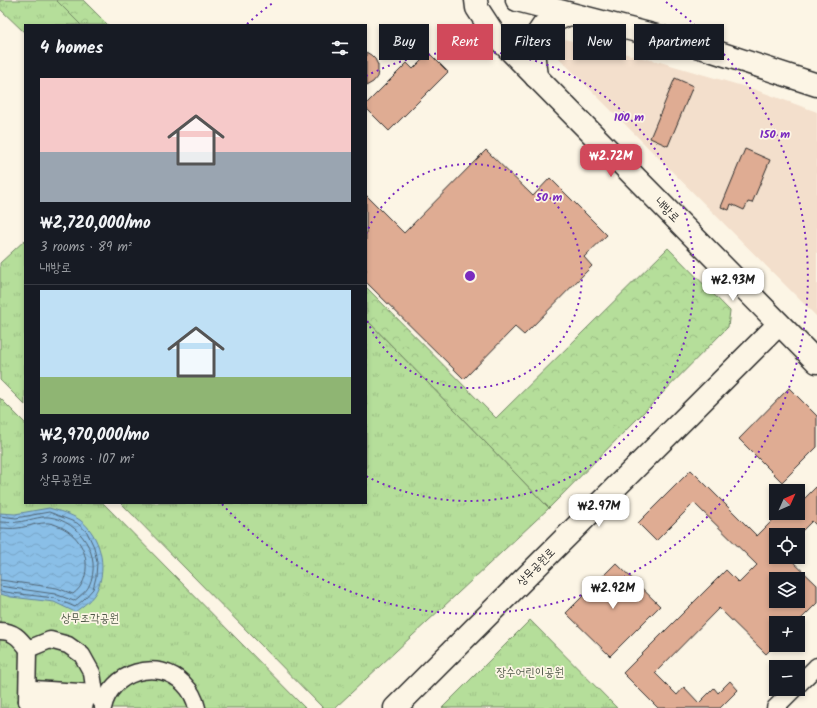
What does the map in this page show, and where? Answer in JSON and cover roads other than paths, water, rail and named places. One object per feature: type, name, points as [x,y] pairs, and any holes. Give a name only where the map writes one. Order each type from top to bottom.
[{"type":"street","name":"내방로","points":[[476,0],[477,8],[494,34],[817,362]]},
{"type":"street","points":[[517,0],[707,49],[817,85]]},
{"type":"street","points":[[536,77],[532,42],[543,26],[569,14]]},
{"type":"street","name":"상무공원로","points":[[395,708],[778,324]]},
{"type":"street","points":[[0,631],[8,631],[31,647]]},
{"type":"street","points":[[31,647],[50,640],[68,645],[82,655],[92,673],[100,702]]},
{"type":"street","points":[[31,647],[31,698],[100,702]]},
{"type":"street","points":[[805,678],[817,666]]},
{"type":"street","points":[[100,702],[112,687],[124,677],[139,670],[155,670],[171,674],[184,683],[194,697],[197,708]]},
{"type":"street","points":[[775,708],[787,696]]},
{"type":"water","points":[[49,508],[69,514],[87,526],[93,534],[100,552],[102,571],[97,590],[84,605],[75,612],[54,602],[11,597],[0,594],[0,513],[15,514]]},
{"type":"park label","name":"상무조각공원","points":[[90,618]]},
{"type":"park label","name":"장수어린이공원","points":[[530,672]]}]
